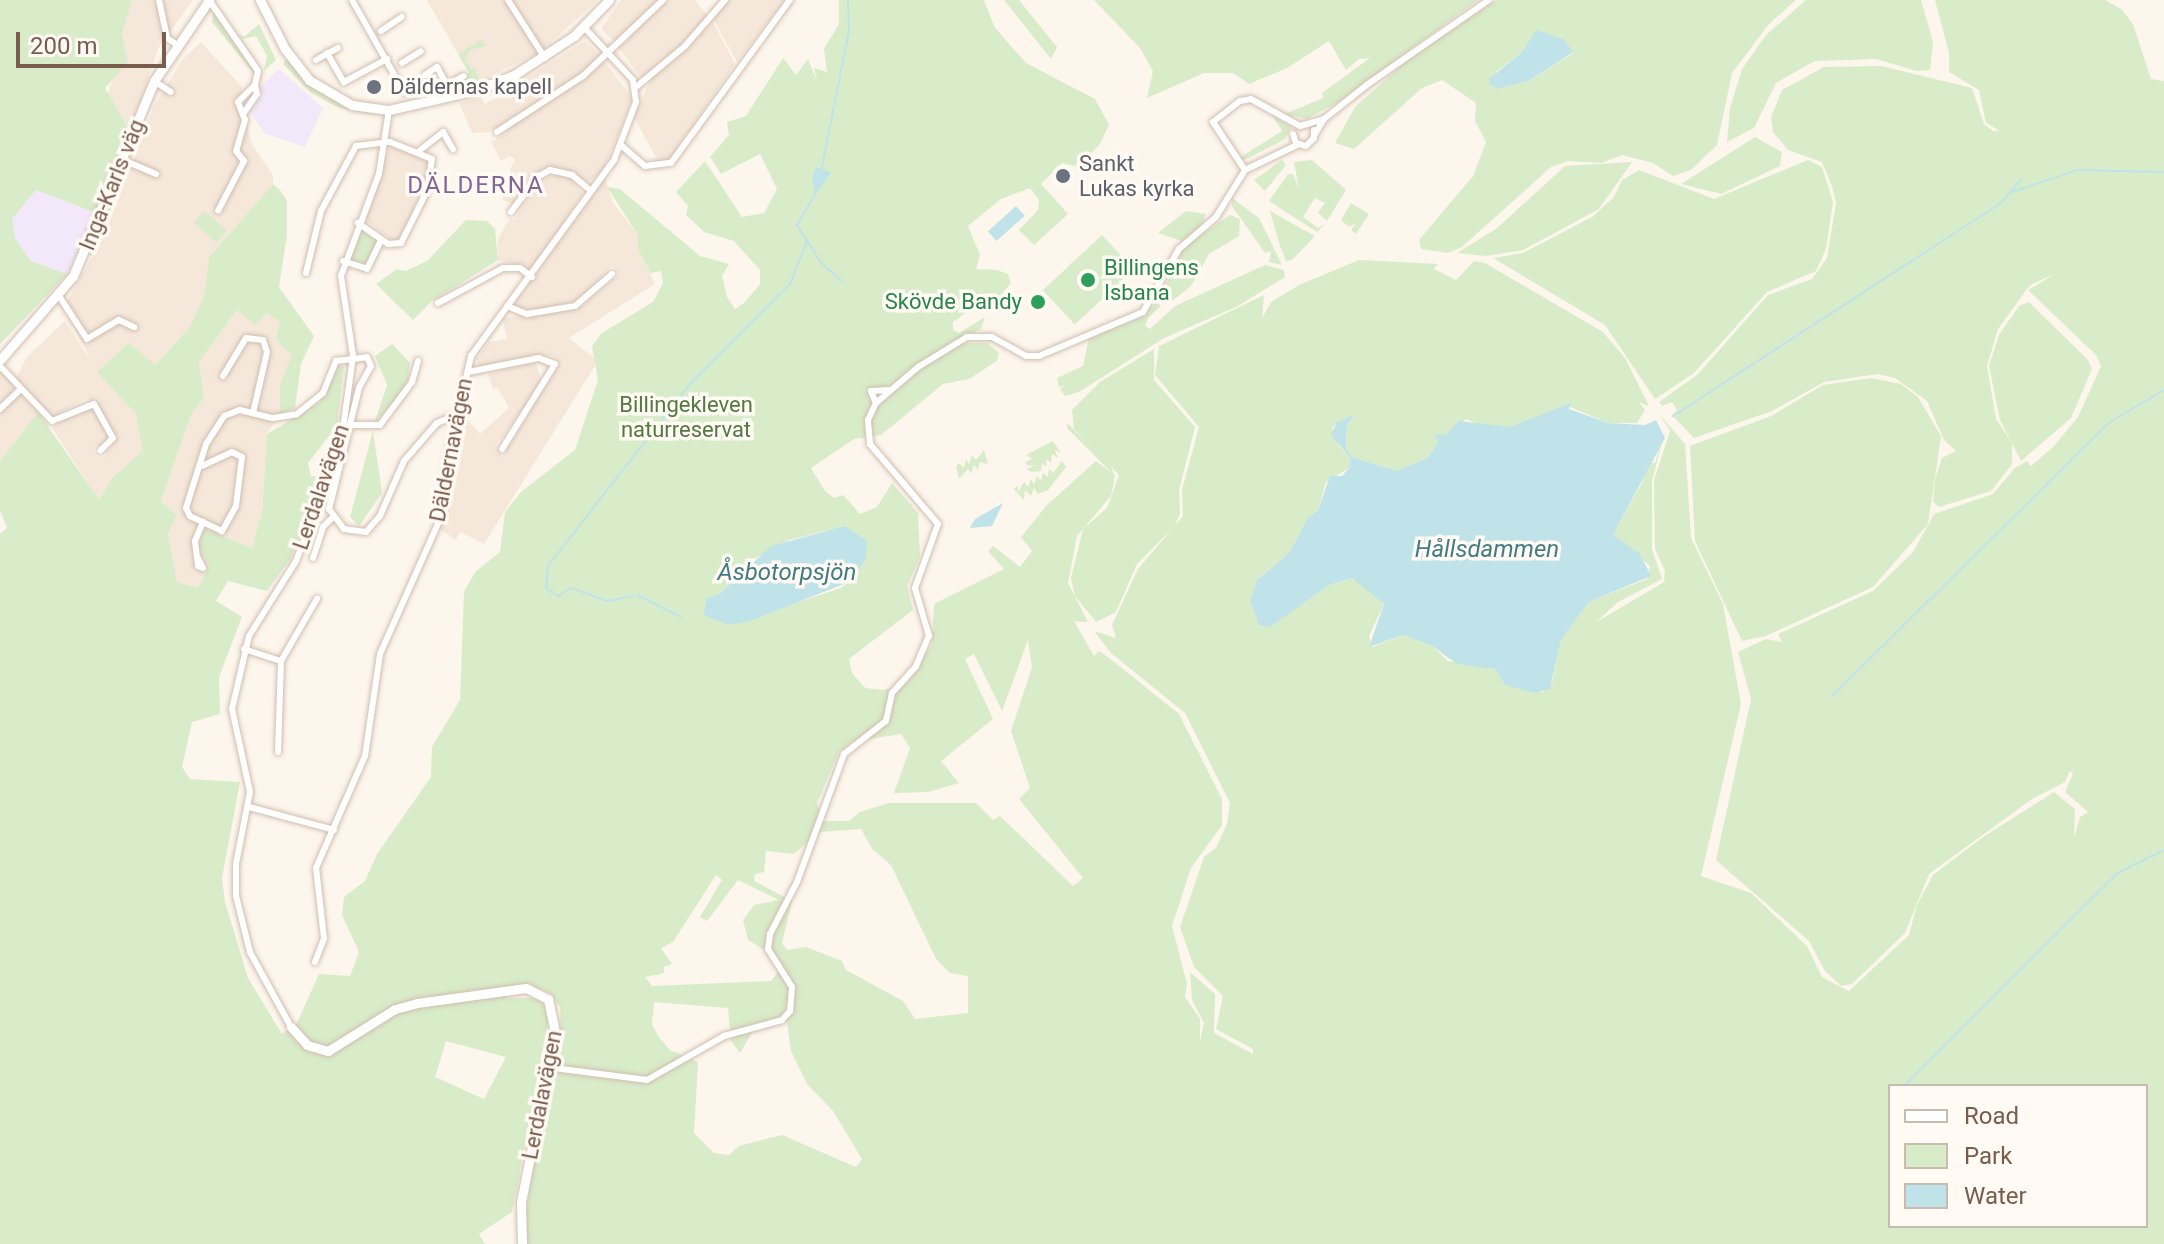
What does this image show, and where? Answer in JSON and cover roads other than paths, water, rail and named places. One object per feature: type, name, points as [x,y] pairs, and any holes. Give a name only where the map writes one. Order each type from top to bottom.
[{"type":"street","points":[[159,0],[167,38],[176,44]]},
{"type":"street","points":[[209,0],[256,64],[255,85],[239,98],[243,114],[236,151],[244,161],[218,211]]},
{"type":"street","name":"Inga-Karls väg","points":[[0,360],[59,296],[88,247],[154,81],[176,44],[209,0]]},
{"type":"street","points":[[260,0],[285,49],[309,80],[342,101],[389,110],[490,86],[545,58],[584,27],[609,0]]},
{"type":"street","points":[[352,0],[404,92]]},
{"type":"street","points":[[508,0],[545,58]]},
{"type":"street","points":[[497,132],[576,82],[663,0]]},
{"type":"street","points":[[584,27],[609,52],[636,87],[685,46],[725,0]]},
{"type":"street","points":[[622,146],[645,166],[671,163],[790,0]]},
{"type":"street","points":[[1283,148],[1302,125],[1324,119],[1489,0]]},
{"type":"street","points":[[381,31],[402,17]]},
{"type":"street","points":[[316,60],[338,48]]},
{"type":"street","points":[[402,63],[421,51]]},
{"type":"street","points":[[327,53],[344,82],[387,59]]},
{"type":"street","points":[[425,75],[437,67],[447,85]]},
{"type":"street","points":[[444,93],[447,85],[464,76]]},
{"type":"street","points":[[154,81],[171,92]]},
{"type":"street","name":"Däldernavägen","points":[[315,962],[324,938],[316,868],[365,756],[380,654],[442,515],[447,462],[475,349],[532,277],[622,146],[636,87]]},
{"type":"street","points":[[1245,170],[1213,122],[1246,99],[1315,134]]},
{"type":"street","name":"Lerdalavägen","points":[[389,110],[386,142],[343,261],[341,291],[353,356],[345,421],[333,467],[296,561],[258,617],[244,649],[232,709],[249,807],[236,864],[236,896],[255,965],[291,1027],[307,1045],[328,1051],[395,1009],[526,988],[543,994],[554,1011],[555,1033],[521,1202],[522,1244]]},
{"type":"street","points":[[546,1067],[647,1080],[724,1036],[782,1020],[790,1011],[792,987],[768,949],[770,934],[797,882],[843,755],[886,721],[892,693],[916,666],[929,636],[915,588],[938,524],[870,444],[868,420],[876,403],[947,348],[983,335],[1026,356],[1039,356],[1136,317],[1152,303],[1179,249],[1216,217],[1245,170],[1283,148],[1310,144],[1324,119]]},
{"type":"street","points":[[419,151],[443,132],[453,149]]},
{"type":"street","points":[[1293,134],[1299,144]]},
{"type":"street","points":[[306,273],[321,211],[353,150],[365,142],[386,142],[419,151],[434,163],[427,191],[401,243],[381,240],[358,223]]},
{"type":"street","points":[[123,160],[156,174]]},
{"type":"street","points":[[511,212],[537,177],[550,170],[572,175],[590,190]]},
{"type":"street","points":[[343,261],[367,269],[381,240]]},
{"type":"street","points":[[438,303],[503,268],[520,268],[532,277]]},
{"type":"street","points":[[507,306],[527,314],[575,306],[612,274]]},
{"type":"street","points":[[59,296],[87,339],[119,320],[134,327]]},
{"type":"street","points":[[223,376],[246,338],[263,340],[267,352],[253,413]]},
{"type":"street","points":[[202,466],[232,452],[243,459],[228,526],[222,531],[203,522],[186,508],[202,466],[206,444],[224,416],[233,410],[281,418],[305,411],[323,393],[336,361],[353,356],[367,357],[371,366],[359,388],[353,425],[330,503],[332,518],[351,532],[372,529],[401,465],[437,423],[461,413]]},
{"type":"street","points":[[468,372],[539,358],[555,364],[502,449]]},
{"type":"street","points":[[353,425],[380,425],[412,382],[418,361]]},
{"type":"street","points":[[0,366],[55,422],[94,404],[113,438],[100,451]]},
{"type":"street","points":[[0,409],[21,389]]},
{"type":"street","points":[[876,403],[871,391],[889,390]]},
{"type":"street","points":[[313,558],[323,527],[332,518]]},
{"type":"street","points":[[198,558],[195,541],[203,522]]},
{"type":"street","points":[[278,752],[281,661],[317,599]]},
{"type":"street","points":[[244,649],[281,661]]},
{"type":"street","points":[[249,807],[334,830]]},
{"type":"water","points":[[1536,30],[1563,39],[1574,52],[1528,81],[1497,89],[1490,84],[1489,79],[1522,52]]},
{"type":"water","points":[[816,167],[831,173],[815,194],[812,177]]},
{"type":"water","points":[[1016,206],[1025,216],[996,241],[988,231]]},
{"type":"water","name":"Hållsdammen","points":[[1571,403],[1569,409],[1608,423],[1645,425],[1656,420],[1665,438],[1613,535],[1640,554],[1651,576],[1589,602],[1561,640],[1550,689],[1534,693],[1505,685],[1495,669],[1457,664],[1432,646],[1403,635],[1369,647],[1384,604],[1352,578],[1329,585],[1270,627],[1259,625],[1250,601],[1257,580],[1290,552],[1307,519],[1318,510],[1330,476],[1342,476],[1349,468],[1350,458],[1331,435],[1337,422],[1355,415],[1347,425],[1346,449],[1352,457],[1397,471],[1427,458],[1438,443],[1435,434],[1446,435],[1459,421],[1510,427]]},
{"type":"water","points":[[1003,503],[992,526],[970,528],[975,519]]},
{"type":"water","name":"Åsbotorpsjön","points":[[845,526],[867,541],[866,557],[854,580],[750,621],[729,625],[704,615],[706,599],[719,594],[771,546]]},
{"type":"waterway","points":[[821,172],[849,31],[848,0]]},
{"type":"waterway","points":[[2012,192],[2077,170],[2164,172]]},
{"type":"waterway","points":[[1673,416],[2002,202],[2021,179]]},
{"type":"waterway","points":[[815,194],[797,225],[821,263],[843,282]]},
{"type":"waterway","points":[[633,596],[607,601],[571,588],[558,596],[546,588],[548,566],[689,385],[790,284],[807,241]]},
{"type":"waterway","points":[[1833,695],[2110,422],[2164,390]]},
{"type":"waterway","points":[[637,595],[681,617]]},
{"type":"waterway","points":[[1906,1084],[2118,873],[2164,850]]},
{"type":"place","name":"Däldernas kapell","points":[[374,87]]},
{"type":"place","name":"Sankt Lukas kyrka","points":[[1063,176]]},
{"type":"place","name":"Billingens Isbana","points":[[1088,280]]},
{"type":"place","name":"Skövde Bandy","points":[[1038,302]]},
{"type":"district","name":"DÄLDERNA","points":[[476,186]]},
{"type":"park label","name":"Billingekleven naturreservat","points":[[686,416]]}]
